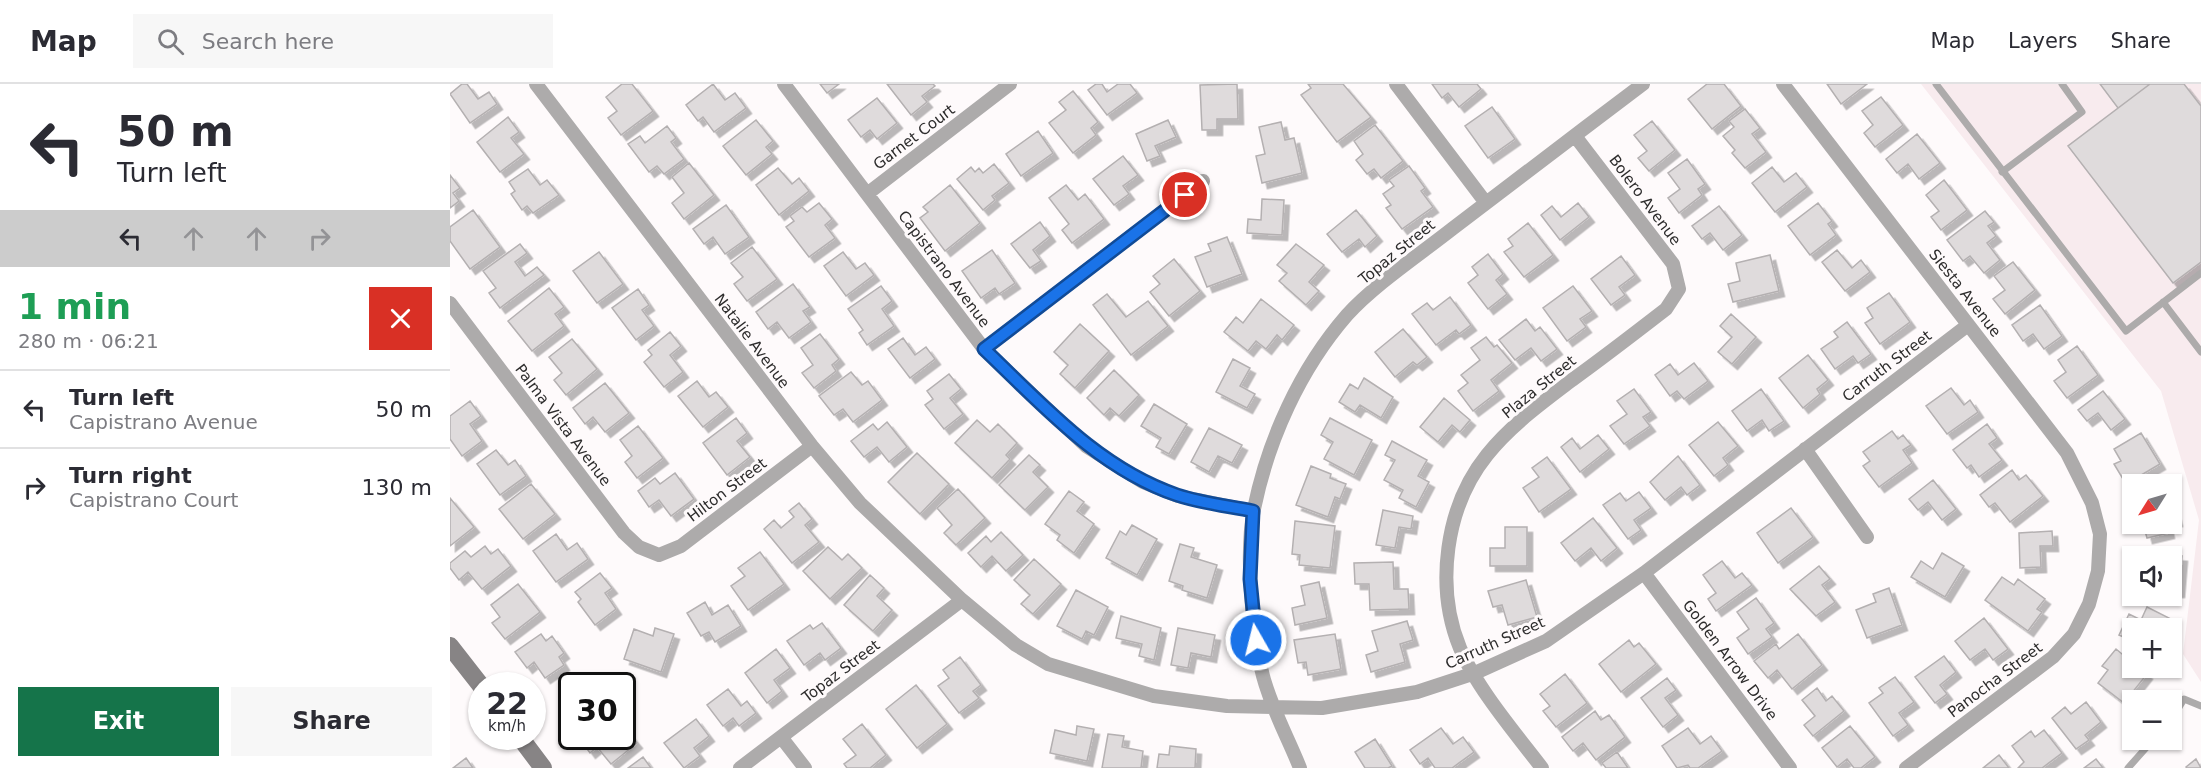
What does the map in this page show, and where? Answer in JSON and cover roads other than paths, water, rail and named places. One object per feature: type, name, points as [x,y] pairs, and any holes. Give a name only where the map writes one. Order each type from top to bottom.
[{"type":"street","name":"Natalie Avenue","points":[[536,84],[812,446],[860,503],[962,600]]},
{"type":"street","name":"Capistrano Avenue","points":[[783,84],[984,349],[1086,446],[1143,482],[1178,496],[1253,511]]},
{"type":"street","name":"Garnet Court","points":[[867,194],[1010,84]]},
{"type":"street","points":[[1396,84],[1486,203]]},
{"type":"street","name":"Topaz Street","points":[[1253,511],[1274,441],[1288,406],[1325,342],[1348,314],[1406,264],[1643,84]]},
{"type":"street","name":"Siesta Avenue","points":[[1783,84],[2067,453],[2092,503],[2100,534]]},
{"type":"street","name":"Bolero Avenue","points":[[1575,136],[1673,264],[1679,289]]},
{"type":"street","points":[[984,349],[1203,181]]},
{"type":"street","name":"Plaza Street","points":[[1542,768],[1490,699],[1460,648],[1445,586],[1448,552],[1455,518],[1470,483],[1486,455],[1524,416],[1666,309],[1679,289]]},
{"type":"street","name":"Palma Vista Avenue","points":[[450,303],[624,532],[639,547],[658,555]]},
{"type":"street","name":"Carruth Street","points":[[962,600],[1016,645],[1048,664],[1154,696],[1227,706],[1322,708],[1417,692],[1475,673],[1546,641],[1644,573],[1968,325]]},
{"type":"street","name":"Hilton Street","points":[[658,555],[681,546],[812,446]]},
{"type":"street","points":[[1805,449],[1867,537]]},
{"type":"street","points":[[1253,511],[1250,579],[1253,621],[1263,677],[1300,768]]},
{"type":"street","name":"Panocha Street","points":[[1906,768],[2053,657],[2074,634],[2089,604],[2098,570],[2100,534]]},
{"type":"street","name":"Golden Arrow Drive","points":[[1644,573],[1790,768]]},
{"type":"street","name":"Topaz Street","points":[[740,768],[962,600]]},
{"type":"street","points":[[450,646],[470,672]]},
{"type":"street","points":[[781,737],[805,768]]},
{"type":"street","points":[[530,750],[543,768]]},
{"type":"lane","points":[[1936,84],[2126,331],[2201,273]]},
{"type":"lane","points":[[2002,172],[2082,112],[2061,84]]},
{"type":"lane","points":[[2163,302],[2201,352]]},
{"type":"lane","points":[[2182,702],[2184,699],[2201,706]]},
{"type":"lane","points":[[2128,768],[2145,750]]}]
